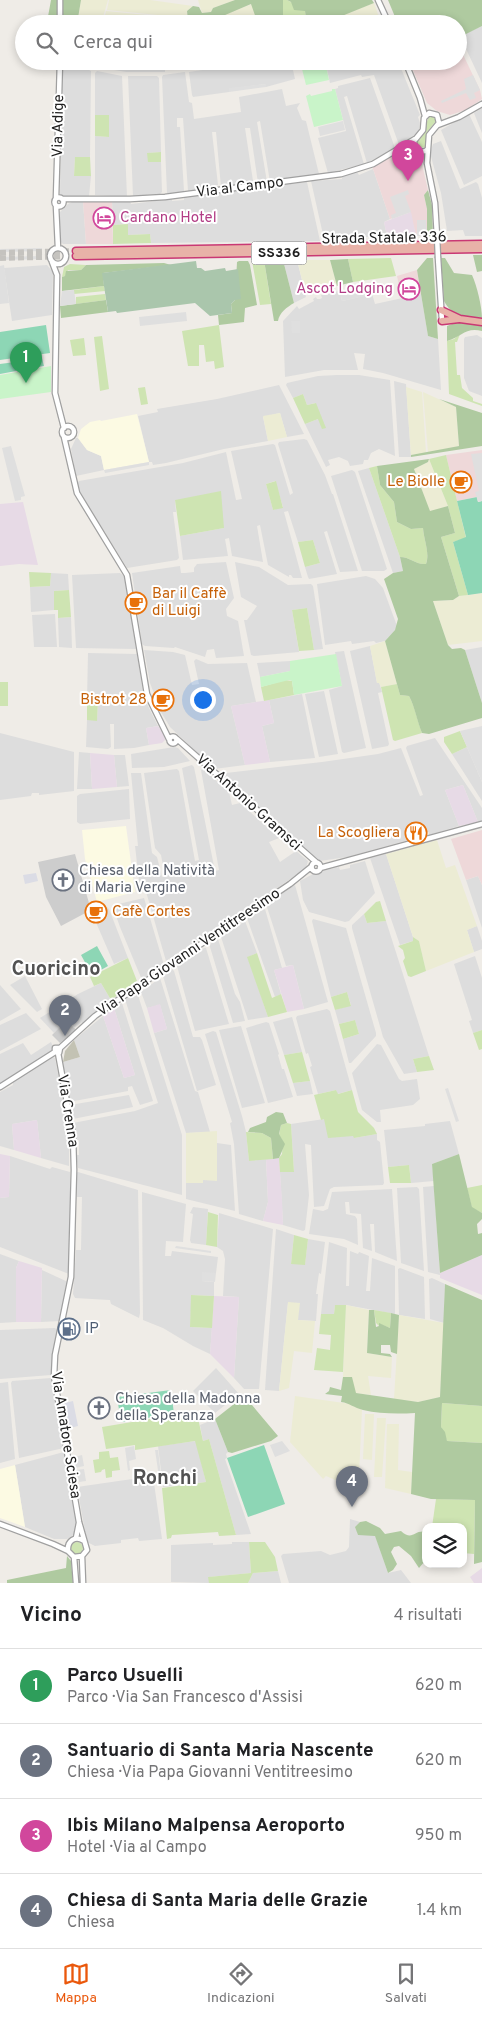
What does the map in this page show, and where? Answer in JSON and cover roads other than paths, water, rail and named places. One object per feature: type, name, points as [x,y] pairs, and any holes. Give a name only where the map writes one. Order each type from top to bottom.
[{"type":"highway","name":"Strada Statale 336","points":[[76,254],[444,247],[482,243]]},
{"type":"highway","points":[[444,247],[482,251]]},
{"type":"highway","points":[[441,310],[460,319]]},
{"type":"highway","points":[[442,321],[460,319],[482,322]]},
{"type":"street","points":[[60,0],[60,15]]},
{"type":"street","points":[[378,0],[385,15]]},
{"type":"street","name":"Via Adige","points":[[60,70],[57,190],[60,202]]},
{"type":"street","points":[[409,70],[425,116],[423,130],[415,139],[415,148],[421,152],[427,163]]},
{"type":"street","points":[[420,98],[432,113],[438,116],[459,117]]},
{"type":"street","points":[[442,321],[435,203],[427,163],[429,135],[438,124],[459,117],[482,104]]},
{"type":"street","points":[[425,116],[432,113]]},
{"type":"street","points":[[438,116],[438,124]]},
{"type":"street","name":"Via al Campo","points":[[60,202],[73,199],[165,197],[324,176],[366,166],[415,139]]},
{"type":"street","name":"Via al Campo","points":[[401,148],[415,148]]},
{"type":"street","points":[[421,152],[428,149]]},
{"type":"street","points":[[58,248],[57,215],[60,202]]},
{"type":"street","points":[[57,275],[66,255],[62,249],[58,248],[53,249],[50,254],[57,275],[55,393],[65,427],[62,432],[64,437],[70,437],[73,431],[70,427],[65,427]]},
{"type":"street","points":[[52,262],[62,264]]},
{"type":"street","name":"Via Antonio Gramsci","points":[[64,437],[77,493],[127,575],[144,682],[148,698],[160,720],[173,739],[304,854],[315,866]]},
{"type":"street","name":"Via Antonio Gramsci","points":[[67,454],[70,437]]},
{"type":"street","points":[[315,866],[332,864],[482,824]]},
{"type":"street","name":"Via Papa Giovanni Ventitreesimo","points":[[0,1087],[58,1051],[95,1016],[315,866]]},
{"type":"street","name":"Via Crenna","points":[[58,1051],[73,1135],[74,1170]]},
{"type":"street","name":"Via Amatore Sciesa","points":[[74,1170],[71,1277],[55,1355],[54,1376],[84,1541]]},
{"type":"street","name":"Via Amatore Sciesa","points":[[76,1538],[80,1522]]},
{"type":"street","points":[[0,1524],[68,1551],[74,1557],[76,1583]]},
{"type":"street","points":[[53,1544],[69,1543],[76,1538],[84,1541],[87,1550],[82,1556],[83,1583]]},
{"type":"street","points":[[68,1551],[69,1543]]},
{"type":"street","points":[[74,1557],[82,1556]]},
{"type":"tunnel","points":[[0,253],[76,251]]},
{"type":"tunnel","points":[[0,258],[76,256]]},
{"type":"place","name":"Ibis Milano Malpensa Aeroporto","points":[[408,181]]},
{"type":"place","name":"Cardano Hotel","points":[[104,218]]},
{"type":"place","name":"Ascot Lodging","points":[[409,289]]},
{"type":"place","name":"Parco Usuelli","points":[[26,383]]},
{"type":"place","name":"Le Biolle","points":[[461,482]]},
{"type":"place","name":"Bar il Caffè di Luigi","points":[[136,603]]},
{"type":"place","name":"Bistrot 28","points":[[163,700]]},
{"type":"place","name":"La Scogliera","points":[[416,833]]},
{"type":"place","name":"Chiesa della Natività di Maria Vergine","points":[[63,880]]},
{"type":"place","name":"Cafè Cortes","points":[[96,912]]},
{"type":"place","name":"Santuario di Santa Maria Nascente","points":[[65,1036]]},
{"type":"place","name":"IP","points":[[69,1329]]},
{"type":"place","name":"Chiesa della Madonna della Speranza","points":[[99,1408]]},
{"type":"place","name":"Chiesa di Santa Maria delle Grazie","points":[[352,1507]]},
{"type":"district","name":"Cuoricino","points":[[56,970]]},
{"type":"district","name":"Ronchi","points":[[165,1479]]}]
